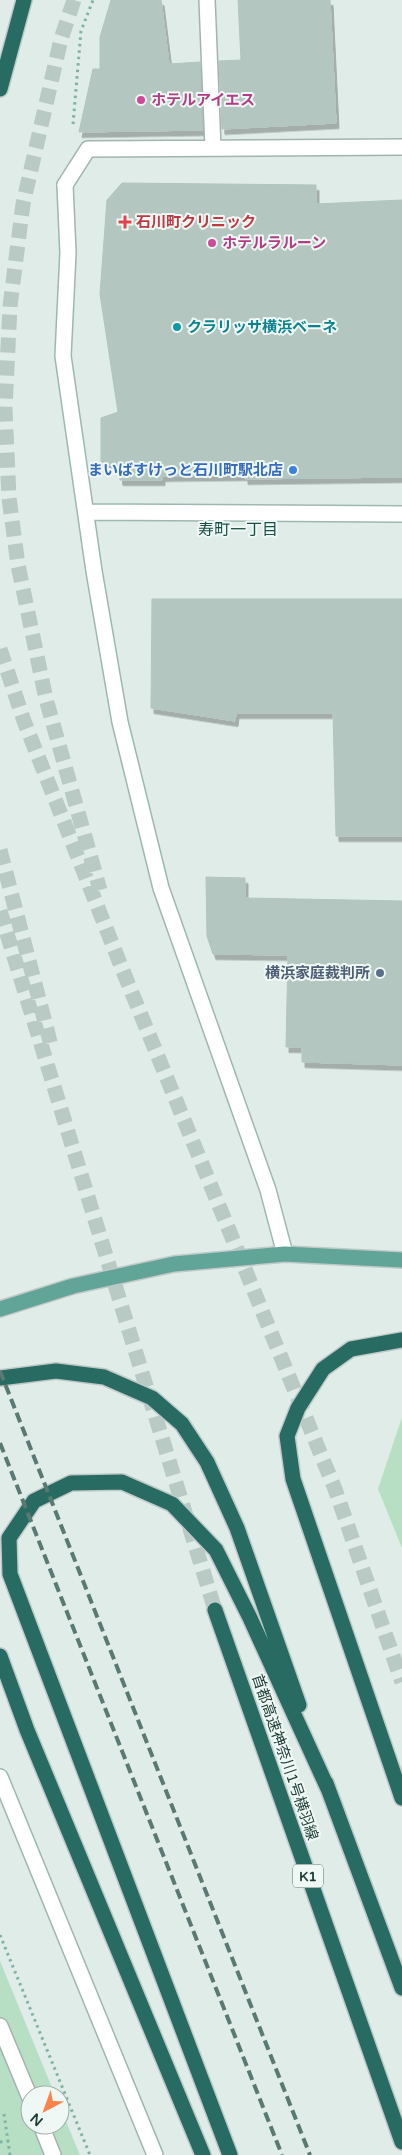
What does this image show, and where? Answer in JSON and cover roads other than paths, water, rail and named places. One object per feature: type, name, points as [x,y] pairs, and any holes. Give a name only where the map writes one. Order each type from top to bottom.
[{"type":"highway","points":[[0,89],[24,0]]},
{"type":"highway","points":[[402,1340],[351,1349],[323,1370],[298,1408],[287,1436],[293,1480],[402,1798]]},
{"type":"highway","points":[[0,1378],[56,1371],[104,1377],[152,1398],[182,1424],[207,1462],[237,1528],[329,1791],[402,1988]]},
{"type":"highway","points":[[230,2155],[10,1574],[9,1538],[34,1501],[71,1483],[122,1482],[172,1504],[216,1550],[250,1618],[329,1791]]},
{"type":"highway","name":"首都高速神奈川1号横羽線","points":[[215,1610],[402,2142]]},
{"type":"highway","points":[[0,1656],[27,1730],[203,2155]]},
{"type":"main road","points":[[0,1309],[73,1286],[174,1264],[285,1254],[402,1260]]},
{"type":"street","points":[[207,0],[213,148]]},
{"type":"street","points":[[285,1254],[268,1190],[161,888],[120,722],[63,356],[68,253],[65,186],[88,149],[402,147]]},
{"type":"street","points":[[86,512],[402,514]]},
{"type":"street","points":[[0,1777],[155,2155]]},
{"type":"street","points":[[0,2026],[25,2085]]},
{"type":"street","points":[[45,2135],[53,2155]]},
{"type":"tunnel","points":[[74,0],[61,39],[23,204],[10,306],[5,408],[9,498],[18,565],[46,699],[100,890]]},
{"type":"tunnel","points":[[0,649],[24,721],[123,971],[335,1489],[402,1682]]},
{"type":"tunnel","points":[[0,850],[52,1049]]},
{"type":"tunnel","points":[[0,911],[215,1610]]},
{"type":"railway","points":[[0,1371],[310,2155]]},
{"type":"railway","points":[[0,1443],[282,2155]]},
{"type":"place","name":"ホテルアイエス","points":[[141,100]]},
{"type":"place","name":"石川町クリニック","points":[[125,222]]},
{"type":"place","name":"ホテルラルーン","points":[[212,243]]},
{"type":"place","name":"クラリッサ横浜ベーネ","points":[[177,327]]},
{"type":"place","name":"まいばすけっと石川町駅北店","points":[[293,470]]},
{"type":"place","name":"横浜家庭裁判所","points":[[380,973]]},
{"type":"district","name":"寿町一丁目","points":[[238,530]]}]
